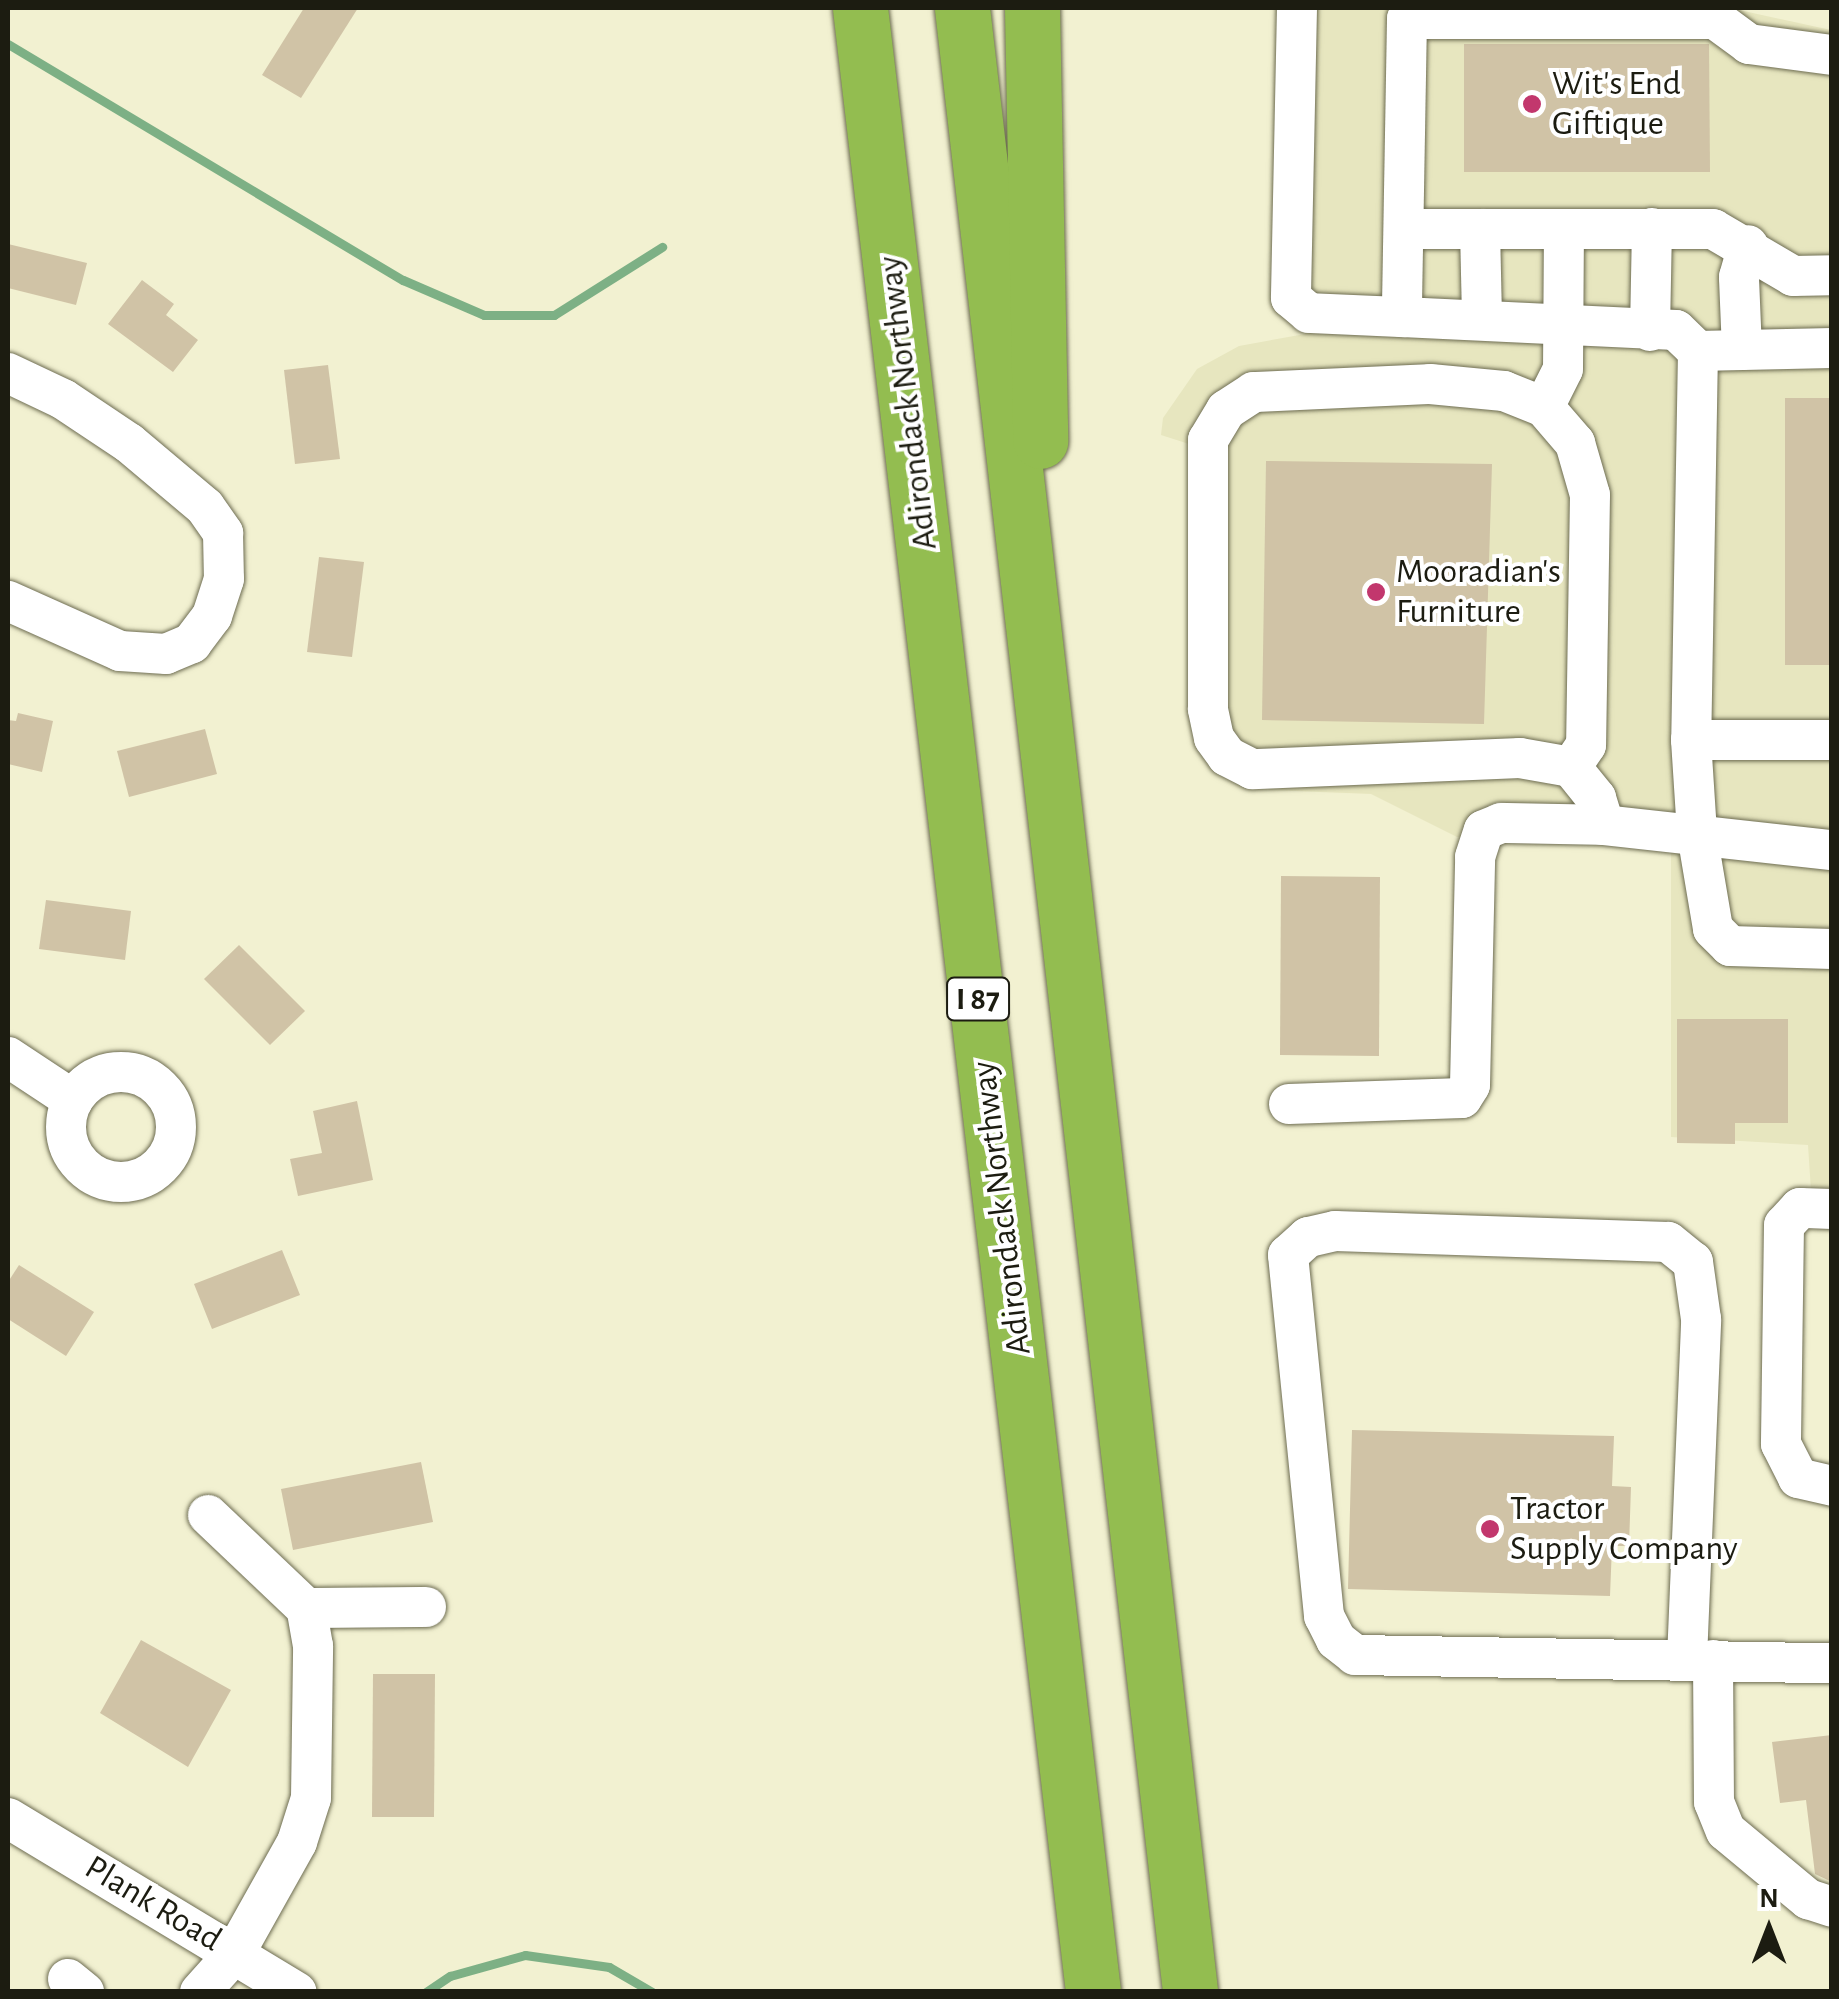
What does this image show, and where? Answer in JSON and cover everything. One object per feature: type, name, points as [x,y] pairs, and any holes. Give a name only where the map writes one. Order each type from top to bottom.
[{"type":"highway","name":"Adirondack Northway","points":[[860,8],[1093,1992]]},
{"type":"highway","points":[[962,8],[1047,789],[1190,1992]]},
{"type":"highway","points":[[1032,8],[1047,789]]},
{"type":"street","points":[[1298,8],[1291,298],[1308,313],[1482,318],[1650,332],[1676,330],[1698,351],[1832,348]]},
{"type":"street","points":[[1402,316],[1403,13],[1715,19],[1750,44],[1832,55]]},
{"type":"street","points":[[1650,332],[1652,228]]},
{"type":"street","points":[[1404,229],[1713,229],[1748,244],[1793,276],[1832,275]]},
{"type":"street","points":[[1480,229],[1482,318]]},
{"type":"street","points":[[1544,407],[1563,369],[1568,328],[1564,230]]},
{"type":"street","points":[[1742,350],[1739,277],[1748,244]]},
{"type":"street","points":[[1698,351],[1692,740],[1696,834],[1713,929],[1730,946],[1832,949]]},
{"type":"street","points":[[8,373],[63,399],[129,443],[205,507],[222,533],[224,579],[212,616],[192,644],[166,654],[120,651],[8,601]]},
{"type":"street","points":[[1571,767],[1586,744],[1590,494],[1575,443],[1544,407],[1504,390],[1430,384],[1254,392],[1226,410],[1208,440],[1208,708],[1214,738],[1226,756],[1252,769],[1520,758],[1571,767],[1596,798],[1604,825]]},
{"type":"street","points":[[1692,740],[1832,740]]},
{"type":"street","points":[[1289,1104],[1462,1098],[1470,1085],[1475,857],[1484,830],[1501,824],[1604,825],[1832,850]]},
{"type":"street","points":[[8,1057],[73,1100]]},
{"type":"street","points":[[1832,1209],[1800,1208],[1784,1225],[1781,1444],[1798,1478],[1832,1486]]},
{"type":"street","points":[[1832,1663],[1700,1660],[1355,1654],[1336,1640],[1324,1616],[1288,1255],[1308,1238],[1335,1231],[1668,1242],[1692,1262],[1701,1319],[1700,1660],[1714,1802],[1726,1831],[1808,1898],[1832,1906]]},
{"type":"street","points":[[200,1992],[235,1953],[296,1842],[312,1798],[313,1646],[306,1608],[208,1514]]},
{"type":"street","points":[[306,1608],[426,1607]]},
{"type":"street","name":"Plank Road","points":[[8,1818],[297,1992]]},
{"type":"shaded area","points":[[1309,8],[1730,8],[1831,30],[1831,1191],[1811,1191],[1808,1145],[1671,1137],[1671,846],[1457,837],[1371,794],[1270,790],[1222,769],[1189,444],[1161,435],[1163,418],[1197,369],[1239,346],[1305,334]]},
{"type":"building","points":[[304,8],[358,8],[301,98],[262,75]]},
{"type":"building","points":[[1464,44],[1709,44],[1710,172],[1464,172]]},
{"type":"building","points":[[8,244],[87,263],[76,305],[8,288]]},
{"type":"building","points":[[142,280],[174,304],[166,315],[198,340],[173,372],[108,324]]},
{"type":"building","points":[[328,365],[340,459],[295,464],[284,370]]},
{"type":"building","points":[[1785,398],[1832,398],[1832,665],[1785,665]]},
{"type":"building","name":"Mooradian's Furniture","points":[[1266,461],[1492,464],[1484,724],[1262,720]]},
{"type":"building","points":[[319,557],[364,562],[352,657],[307,652]]},
{"type":"building","points":[[18,713],[53,721],[42,772],[8,764],[8,720],[16,721]]},
{"type":"building","points":[[205,729],[217,774],[129,797],[117,751]]},
{"type":"building","points":[[1281,876],[1380,877],[1379,1056],[1280,1055]]},
{"type":"building","points":[[46,900],[131,911],[125,960],[39,949]]},
{"type":"building","points":[[239,945],[305,1011],[270,1045],[204,979]]},
{"type":"building","points":[[1677,1019],[1788,1019],[1788,1123],[1735,1123],[1735,1144],[1677,1143]]},
{"type":"building","points":[[357,1101],[373,1180],[298,1196],[290,1159],[322,1153],[313,1111]]},
{"type":"building","points":[[282,1250],[300,1295],[212,1329],[194,1284]]},
{"type":"building","points":[[19,1265],[94,1312],[66,1356],[8,1319],[8,1282]]},
{"type":"building","name":"Tractor Supply Company","points":[[1352,1430],[1614,1436],[1612,1486],[1631,1487],[1629,1546],[1612,1546],[1610,1596],[1348,1589]]},
{"type":"building","points":[[421,1462],[433,1522],[293,1550],[281,1489]]},
{"type":"building","points":[[141,1640],[231,1690],[188,1767],[100,1713]]},
{"type":"building","points":[[373,1674],[435,1674],[434,1817],[372,1817]]},
{"type":"building","points":[[1832,1735],[1832,1882],[1815,1874],[1806,1800],[1780,1803],[1772,1742]]},
{"type":"waterway","points":[[8,44],[403,280],[484,315],[554,315],[662,247]]},
{"type":"waterway","points":[[426,1992],[450,1976],[525,1955],[609,1967],[652,1992]]},
{"type":"place","name":"Wit's End Giftique","points":[[1532,104]]},
{"type":"place","name":"Mooradian's Furniture","points":[[1376,592]]},
{"type":"place","name":"Tractor Supply Company","points":[[1490,1529]]}]
